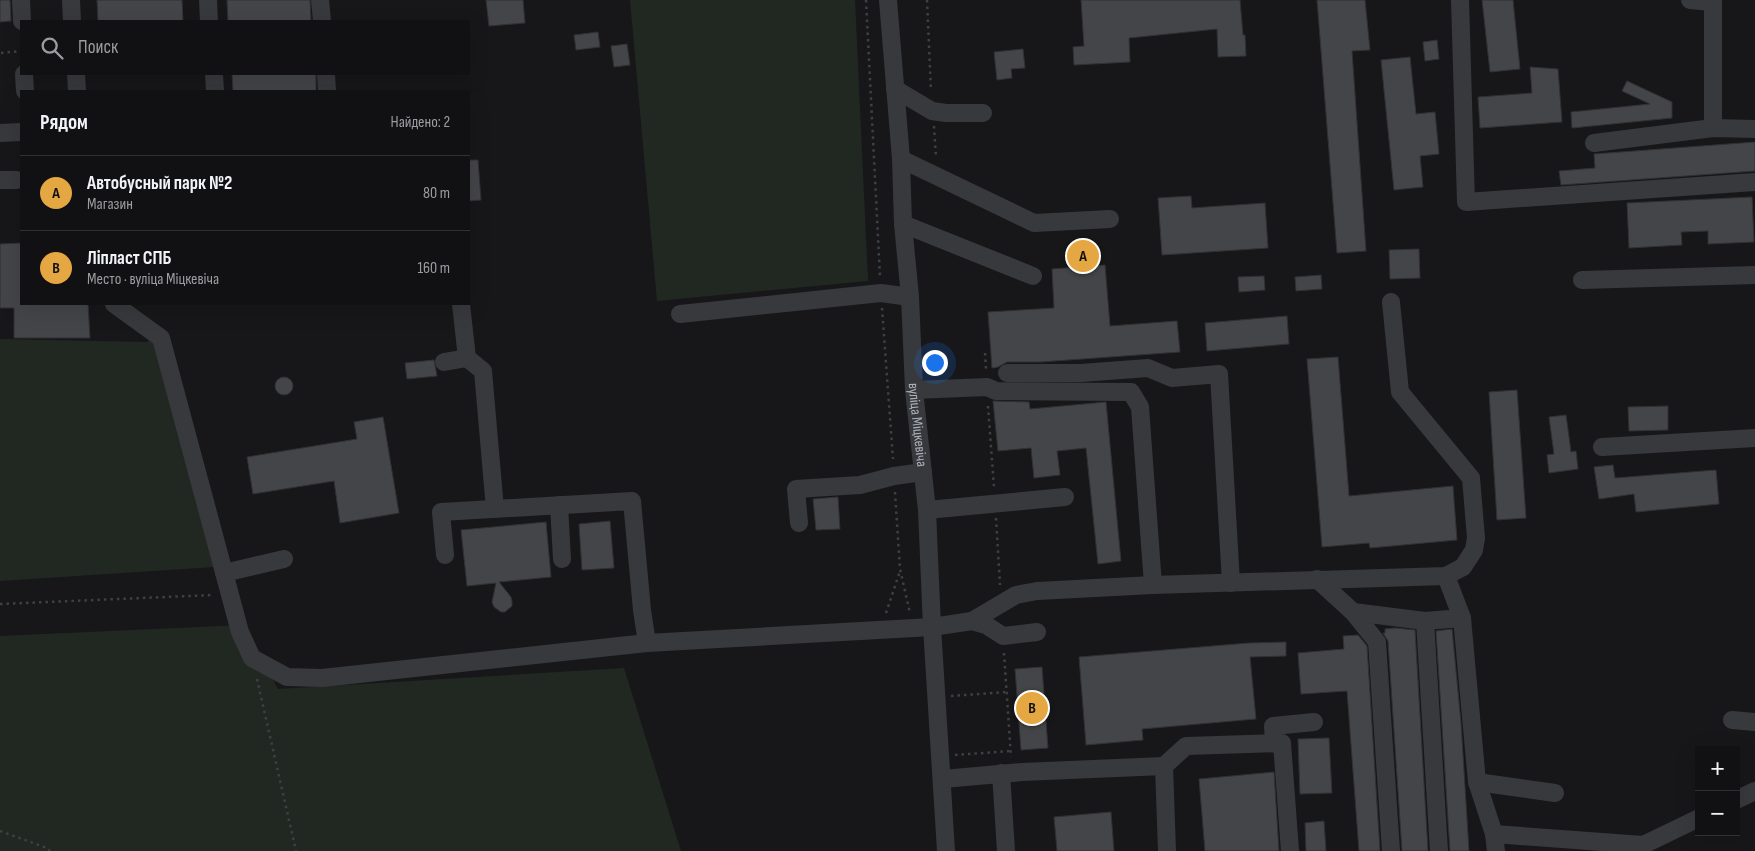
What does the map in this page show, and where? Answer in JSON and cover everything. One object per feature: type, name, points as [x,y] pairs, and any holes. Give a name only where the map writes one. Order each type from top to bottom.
[{"type":"street","points":[[21,0],[22,20]]},
{"type":"street","points":[[71,0],[72,20]]},
{"type":"street","points":[[208,0],[210,20]]},
{"type":"street","points":[[320,0],[322,20]]},
{"type":"street","name":"вуліца Міцкевіча","points":[[888,0],[901,159],[903,224],[910,297],[914,390],[927,510],[932,627],[946,851]]},
{"type":"street","points":[[1460,0],[1466,202],[1755,182]]},
{"type":"street","points":[[1690,0],[1713,2],[1713,128]]},
{"type":"street","points":[[24,75],[25,90]]},
{"type":"street","points":[[76,75],[76,90]]},
{"type":"street","points":[[214,75],[215,90]]},
{"type":"street","points":[[326,75],[327,90]]},
{"type":"street","points":[[895,89],[932,111],[983,113]]},
{"type":"street","points":[[1594,143],[1713,128],[1755,129]]},
{"type":"street","points":[[0,133],[20,132]]},
{"type":"street","points":[[901,159],[1034,223],[1110,219]]},
{"type":"street","points":[[903,224],[1033,276]]},
{"type":"street","points":[[1582,280],[1755,275]]},
{"type":"street","points":[[680,314],[881,293],[910,297]]},
{"type":"street","points":[[115,305],[161,338],[240,632],[252,658],[287,677],[322,678],[647,643],[932,627],[972,621],[1016,595],[1037,591],[1153,585],[1446,576],[1463,568],[1474,550],[1476,538],[1471,478],[1400,392],[1391,302]]},
{"type":"street","points":[[461,305],[467,358],[483,371],[495,509]]},
{"type":"street","points":[[444,362],[467,358]]},
{"type":"street","points":[[1006,373],[1080,373],[1148,368],[1172,378],[1219,374],[1231,583]]},
{"type":"street","points":[[914,390],[987,387],[996,391],[1131,392],[1140,407],[1153,585]]},
{"type":"street","points":[[1602,447],[1755,438]]},
{"type":"street","points":[[798,523],[796,489],[860,485],[894,476],[923,472]]},
{"type":"street","points":[[927,510],[1064,498]]},
{"type":"street","points":[[446,555],[441,512],[632,501],[642,610],[647,643]]},
{"type":"street","points":[[559,505],[562,559]]},
{"type":"street","points":[[224,573],[284,559]]},
{"type":"street","points":[[1446,576],[1462,618],[1476,782],[1495,843],[1643,845],[1695,820]]},
{"type":"street","points":[[1317,579],[1353,612],[1377,642],[1391,851]]},
{"type":"street","points":[[1353,612],[1425,621],[1462,618]]},
{"type":"street","points":[[972,621],[986,625],[1003,636],[1037,632]]},
{"type":"street","points":[[1425,621],[1439,851]]},
{"type":"street","points":[[1732,720],[1755,722]]},
{"type":"street","points":[[1274,743],[1273,726],[1314,722]]},
{"type":"street","points":[[943,780],[1006,773],[1164,766],[1186,746],[1282,743],[1290,851]]},
{"type":"street","points":[[1164,766],[1167,851]]},
{"type":"street","points":[[1006,773],[1006,851]]},
{"type":"street","points":[[1476,782],[1555,793]]},
{"type":"street","points":[[1740,798],[1755,790]]},
{"type":"path","points":[[866,0],[881,293],[900,570],[914,629]]},
{"type":"path","points":[[926,0],[937,175]]},
{"type":"path","points":[[1,53],[20,51]]},
{"type":"path","points":[[985,353],[1001,603]]},
{"type":"path","points":[[880,631],[900,570]]},
{"type":"path","points":[[0,604],[213,595]]},
{"type":"path","points":[[1003,636],[1011,751],[1006,773]]},
{"type":"path","points":[[252,658],[296,851]]},
{"type":"path","points":[[937,697],[1007,692]]},
{"type":"path","points":[[940,756],[1011,751]]},
{"type":"path","points":[[0,831],[47,848],[50,851]]},
{"type":"shaded area","points":[[630,0],[855,0],[868,281],[657,301]]},
{"type":"shaded area","points":[[168,333],[230,566],[0,581],[0,339],[146,342]]},
{"type":"shaded area","points":[[244,625],[278,689],[624,668],[681,851],[0,851],[0,636]]},
{"type":"building","points":[[0,0],[10,0],[11,21],[0,22]]},
{"type":"building","points":[[97,0],[182,0],[183,20],[98,20]]},
{"type":"building","points":[[227,0],[310,0],[311,20],[228,20]]},
{"type":"building","points":[[486,0],[523,0],[525,23],[489,26]]},
{"type":"building","points":[[1081,0],[1240,0],[1246,56],[1218,57],[1217,29],[1129,38],[1130,62],[1074,65],[1073,47],[1084,46]]},
{"type":"building","points":[[1317,0],[1365,0],[1370,50],[1352,51],[1366,251],[1337,253]]},
{"type":"building","points":[[1482,0],[1513,0],[1520,69],[1490,72]]},
{"type":"building","points":[[598,32],[600,47],[576,50],[574,35]]},
{"type":"building","points":[[1437,40],[1439,59],[1425,61],[1423,42]]},
{"type":"building","points":[[627,44],[630,65],[614,67],[611,46]]},
{"type":"building","points":[[1023,49],[1025,68],[1011,69],[1012,78],[997,80],[994,52]]},
{"type":"building","points":[[1410,57],[1416,114],[1435,112],[1439,154],[1420,156],[1423,187],[1394,190],[1381,60]]},
{"type":"building","points":[[1530,67],[1558,69],[1562,122],[1480,128],[1478,97],[1532,93]]},
{"type":"building","points":[[232,75],[316,75],[316,90],[233,90]]},
{"type":"building","points":[[1627,81],[1672,102],[1672,118],[1572,128],[1571,112],[1650,104],[1622,91]]},
{"type":"building","points":[[1755,142],[1755,171],[1561,185],[1559,171],[1595,168],[1594,154]]},
{"type":"building","points":[[470,160],[478,160],[481,200],[470,201]]},
{"type":"building","points":[[1191,196],[1192,208],[1265,203],[1268,248],[1162,255],[1158,198]]},
{"type":"building","points":[[1752,197],[1754,242],[1708,244],[1708,231],[1681,232],[1682,245],[1629,248],[1627,203]]},
{"type":"building","points":[[20,243],[20,305],[88,305],[90,338],[14,338],[14,308],[0,308],[0,244]]},
{"type":"building","points":[[1419,249],[1420,278],[1390,279],[1389,250]]},
{"type":"building","points":[[1105,265],[1110,326],[1177,321],[1180,352],[1040,362],[1007,362],[992,368],[988,312],[1054,308],[1052,269]]},
{"type":"building","points":[[1321,275],[1322,289],[1296,291],[1295,277]]},
{"type":"building","points":[[1264,276],[1265,290],[1239,292],[1238,277]]},
{"type":"building","points":[[1287,316],[1289,344],[1207,351],[1205,323]]},
{"type":"building","points":[[1338,357],[1349,496],[1453,486],[1457,540],[1370,548],[1369,543],[1322,547],[1307,359]]},
{"type":"building","points":[[434,360],[437,376],[407,379],[405,363]]},
{"type":"building","points":[[280,377],[288,377],[293,382],[291,393],[280,395],[275,390],[275,382]]},
{"type":"building","points":[[1517,390],[1526,518],[1497,520],[1489,392]]},
{"type":"building","points":[[993,401],[1029,402],[1030,409],[1106,402],[1121,561],[1098,564],[1086,448],[1057,451],[1060,475],[1034,478],[1031,448],[998,451]]},
{"type":"building","points":[[1668,406],[1668,430],[1629,431],[1628,407]]},
{"type":"building","points":[[1566,415],[1571,452],[1576,451],[1578,469],[1549,473],[1547,455],[1554,454],[1549,417]]},
{"type":"building","points":[[383,417],[399,513],[340,523],[334,481],[253,494],[247,457],[357,439],[354,422]]},
{"type":"building","points":[[1613,465],[1615,478],[1716,470],[1719,504],[1636,512],[1634,494],[1599,499],[1594,467]]},
{"type":"building","points":[[838,497],[840,529],[816,530],[813,499]]},
{"type":"building","points":[[610,521],[614,568],[582,570],[579,524]]},
{"type":"building","points":[[546,522],[551,577],[499,582],[512,601],[512,606],[505,612],[501,612],[494,607],[492,602],[496,583],[467,586],[461,530]]},
{"type":"building","points":[[1385,629],[1415,630],[1428,851],[1402,851],[1388,641],[1383,633],[1385,633]]},
{"type":"building","points":[[1452,629],[1461,723],[1469,851],[1450,851],[1436,631]]},
{"type":"building","points":[[1358,635],[1367,646],[1380,851],[1359,851],[1347,691],[1301,694],[1298,653],[1344,649],[1343,636]]},
{"type":"building","points":[[1286,642],[1286,656],[1250,657],[1256,719],[1142,729],[1143,740],[1086,745],[1079,657],[1249,643]]},
{"type":"building","points":[[1042,667],[1048,748],[1021,750],[1015,669]]},
{"type":"building","points":[[1329,738],[1332,793],[1300,794],[1298,739]]},
{"type":"building","points":[[1274,772],[1279,851],[1205,851],[1199,779]]},
{"type":"building","points":[[1111,812],[1114,851],[1057,851],[1054,817]]},
{"type":"building","points":[[1324,821],[1326,851],[1306,851],[1305,823]]},
{"type":"place","name":"Автобусный парк №2","points":[[1083,256]]},
{"type":"place","name":"Ліпласт СПБ","points":[[1032,708]]}]
